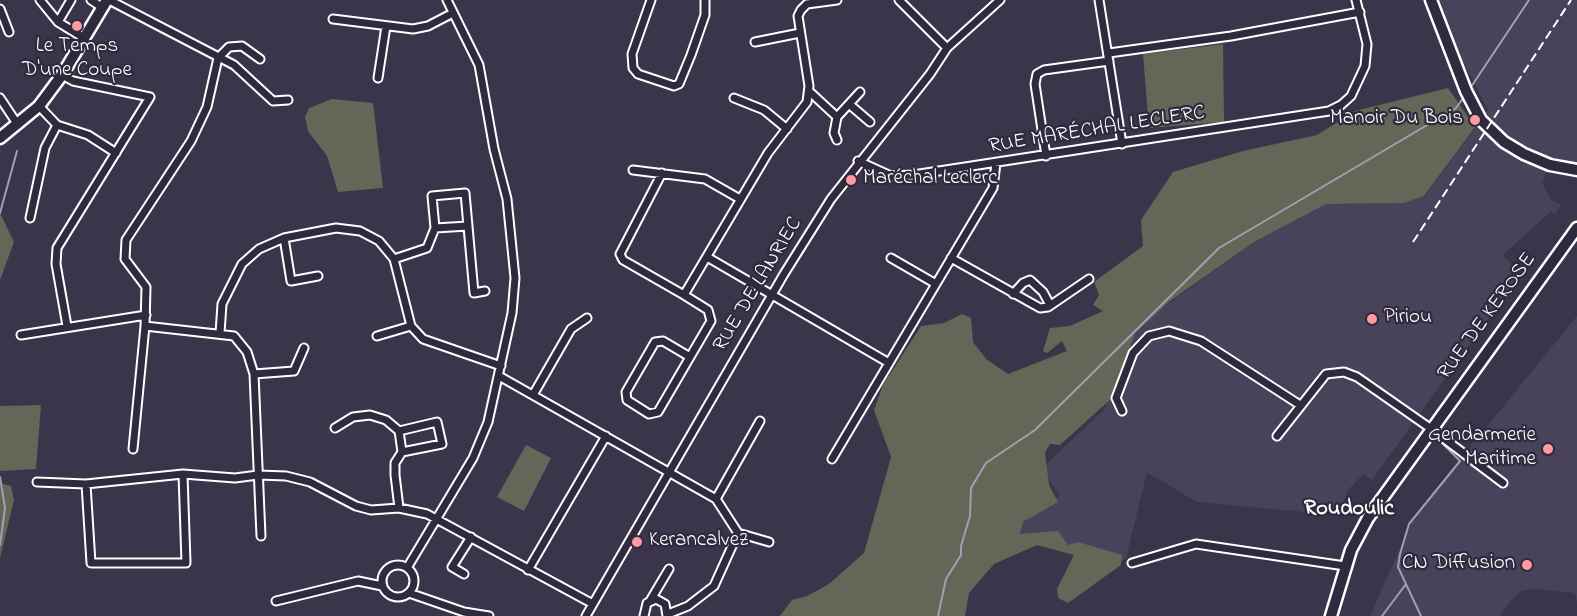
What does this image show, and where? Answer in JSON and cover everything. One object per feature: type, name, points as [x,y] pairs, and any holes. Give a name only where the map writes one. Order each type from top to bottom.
[{"type":"street","points":[[40,0],[58,22],[84,38]]},
{"type":"street","points":[[58,22],[71,0]]},
{"type":"street","points":[[91,0],[106,2],[219,58],[249,77],[273,101],[288,100]]},
{"type":"street","points":[[407,568],[474,458],[488,422],[512,313],[515,278],[507,199],[494,149],[479,64],[448,0]]},
{"type":"street","points":[[651,0],[633,54],[633,69],[638,74],[674,86],[679,84],[691,55],[705,15],[705,0]]},
{"type":"street","points":[[684,295],[768,153],[801,113],[810,93],[798,16],[807,4],[837,0]]},
{"type":"street","points":[[899,0],[947,48]]},
{"type":"street","name":"RUE DE LANRIEC","points":[[586,616],[819,216],[858,161],[930,74],[947,48],[1000,0]]},
{"type":"street","points":[[1099,0],[1122,144]]},
{"type":"street","points":[[1046,156],[1035,84],[1037,74],[1044,70],[1360,12],[1356,0]]},
{"type":"street","points":[[1431,0],[1466,91],[1482,120],[1504,142],[1524,154],[1550,165],[1577,170]]},
{"type":"street","points":[[0,138],[39,106],[62,75],[106,2]]},
{"type":"street","points":[[0,9],[9,32]]},
{"type":"street","name":"RUE MARÉCHAL LECLERC","points":[[858,161],[891,176],[1046,156],[1318,113],[1341,105],[1355,89],[1365,66],[1366,44],[1360,12]]},
{"type":"street","points":[[333,20],[413,29],[428,26],[453,13]]},
{"type":"street","points":[[378,78],[386,26]]},
{"type":"street","points":[[755,42],[800,33]]},
{"type":"street","points":[[133,449],[146,315],[146,287],[125,260],[126,240],[191,141],[207,107],[219,58],[229,48],[242,46],[260,59]]},
{"type":"street","points":[[62,75],[73,81],[150,97],[57,248],[56,264],[67,326]]},
{"type":"street","points":[[837,141],[834,133],[837,117],[860,92]]},
{"type":"street","points":[[810,93],[837,117]]},
{"type":"street","points":[[0,98],[18,125]]},
{"type":"street","points":[[734,98],[764,110],[787,129]]},
{"type":"street","points":[[849,104],[870,122]]},
{"type":"street","points":[[39,106],[57,125],[88,135],[116,153]]},
{"type":"street","points":[[30,218],[45,148],[57,125]]},
{"type":"street","points":[[832,459],[993,188],[996,163]]},
{"type":"street","points":[[633,170],[705,179],[740,199]]},
{"type":"street","points":[[662,173],[620,254],[623,260],[708,310],[711,321],[658,412],[649,414],[627,400],[626,392],[655,342],[663,341],[690,357]]},
{"type":"street","points":[[394,259],[427,248],[435,228],[432,196],[465,193],[474,292],[485,291]]},
{"type":"street","points":[[435,228],[468,226]]},
{"type":"street","name":"RUE DE KEROSE","points":[[1331,616],[1345,566],[1368,518],[1430,428],[1577,228]]},
{"type":"street","points":[[220,333],[222,304],[242,264],[260,249],[284,238],[330,229],[360,231],[379,241],[394,259],[411,326],[423,339],[501,366]]},
{"type":"street","points":[[284,238],[291,281],[318,276]]},
{"type":"street","points":[[707,257],[889,363]]},
{"type":"street","points":[[891,258],[936,284]]},
{"type":"street","points":[[951,258],[1040,308],[1050,305],[1089,279]]},
{"type":"street","points":[[1013,294],[1023,283],[1030,280],[1043,292],[1050,305]]},
{"type":"street","points":[[21,335],[146,315]]},
{"type":"street","points":[[533,395],[571,329],[586,318]]},
{"type":"street","points":[[145,326],[234,336],[247,352],[254,374],[261,536]]},
{"type":"street","points":[[377,336],[411,326]]},
{"type":"street","points":[[1122,411],[1116,398],[1133,353],[1149,336],[1169,331],[1200,341],[1300,405]]},
{"type":"street","points":[[254,374],[294,371],[304,348]]},
{"type":"street","points":[[1277,436],[1326,374],[1344,372],[1357,377],[1503,483]]},
{"type":"street","points":[[499,376],[716,499],[738,533],[769,542]]},
{"type":"street","points":[[335,428],[353,417],[370,415],[386,420],[399,431],[402,452],[395,463],[399,508]]},
{"type":"street","points":[[716,499],[760,421]]},
{"type":"street","points":[[399,431],[437,422],[442,444],[402,452]]},
{"type":"street","points":[[528,570],[606,436]]},
{"type":"street","points":[[86,484],[90,562],[186,563],[183,474]]},
{"type":"street","points":[[37,482],[86,484],[183,474],[235,478],[258,475],[286,476],[310,482],[356,506],[371,510],[399,508],[416,510],[438,519],[593,604]]},
{"type":"street","points":[[650,601],[662,601],[667,607],[667,615],[700,599],[714,586],[738,533]]},
{"type":"street","points":[[464,574],[452,567],[471,537]]},
{"type":"street","points":[[1132,563],[1190,545],[1345,566]]},
{"type":"street","points":[[276,601],[358,582],[382,586],[393,597],[401,597],[409,593],[414,579],[407,568],[397,565],[388,568],[382,578],[382,586]]},
{"type":"street","points":[[644,616],[644,609],[669,569]]},
{"type":"street","points":[[409,593],[464,612],[489,616]]},
{"type":"shaded area","points":[[1440,0],[1577,0],[1577,165],[1553,159],[1542,182],[1551,200],[1561,205],[1555,214],[1551,211],[1502,256],[1522,272],[1372,480],[1363,474],[1348,490],[1338,515],[1196,502],[1147,472],[1126,558],[1111,568],[1030,539],[1006,535],[1060,496],[1041,469],[1105,409],[1128,333],[1254,242],[1326,204],[1404,203],[1425,196],[1488,110],[1457,50]]},
{"type":"shaded area","points":[[1577,316],[1577,603],[1575,593],[1536,589],[1522,591],[1513,598],[1500,616],[1370,616],[1415,515]]},
{"type":"green space","points":[[1223,44],[1224,122],[1149,128],[1143,54]]},
{"type":"green space","points":[[1448,88],[1475,127],[1424,196],[1404,203],[1326,204],[1254,242],[1170,301],[1135,333],[1112,398],[1060,445],[1050,444],[1045,452],[1049,485],[1058,502],[1023,522],[1020,534],[1058,531],[1068,545],[1078,542],[1122,555],[1121,565],[1068,603],[1058,598],[1057,589],[1074,555],[1037,545],[994,564],[969,593],[965,616],[780,616],[792,600],[807,596],[829,584],[864,553],[891,457],[874,410],[883,385],[921,326],[944,323],[962,314],[971,318],[973,342],[986,359],[1008,374],[1067,351],[1062,341],[1047,353],[1043,351],[1050,328],[1070,326],[1103,311],[1093,305],[1099,295],[1094,282],[1143,246],[1141,220],[1173,172],[1243,151],[1317,135],[1355,111]]},
{"type":"green space","points":[[332,99],[373,103],[383,188],[338,192],[327,156],[308,131],[305,117],[309,108]]},
{"type":"green space","points":[[0,213],[14,242],[0,280]]},
{"type":"green space","points":[[41,405],[36,469],[0,471],[0,406]]},
{"type":"green space","points":[[526,445],[551,458],[524,511],[497,497]]},
{"type":"green space","points":[[0,483],[11,486],[14,500],[0,558]]},
{"type":"waterway","points":[[1469,90],[1529,0]]},
{"type":"waterway","points":[[938,616],[946,579],[961,555],[961,546],[970,516],[971,488],[986,463],[1035,430],[1219,248],[1456,108],[1464,97]]},
{"type":"waterway","points":[[0,213],[17,151]]},
{"type":"waterway","points":[[1421,616],[1398,567],[1400,554],[1409,524],[1460,461],[1433,434]]},
{"type":"waterway","points":[[0,477],[5,508],[0,545]]},
{"type":"waterway","points":[[1382,616],[1406,584]]},
{"type":"railway","points":[[1413,242],[1571,0]]},
{"type":"place","name":"Le Temps D'une Coupe","points":[[77,26]]},
{"type":"place","name":"Manoir Du Bois","points":[[1475,120]]},
{"type":"place","name":"Maréchal Leclerc","points":[[851,180]]},
{"type":"place","name":"Piriou","points":[[1372,319]]},
{"type":"place","name":"Gendarmerie Maritime","points":[[1548,449]]},
{"type":"place","name":"Kerancalvez","points":[[637,542]]},
{"type":"place","name":"CN Diffusion","points":[[1527,565]]},
{"type":"district","name":"Roudoulic","points":[[1349,510]]}]
